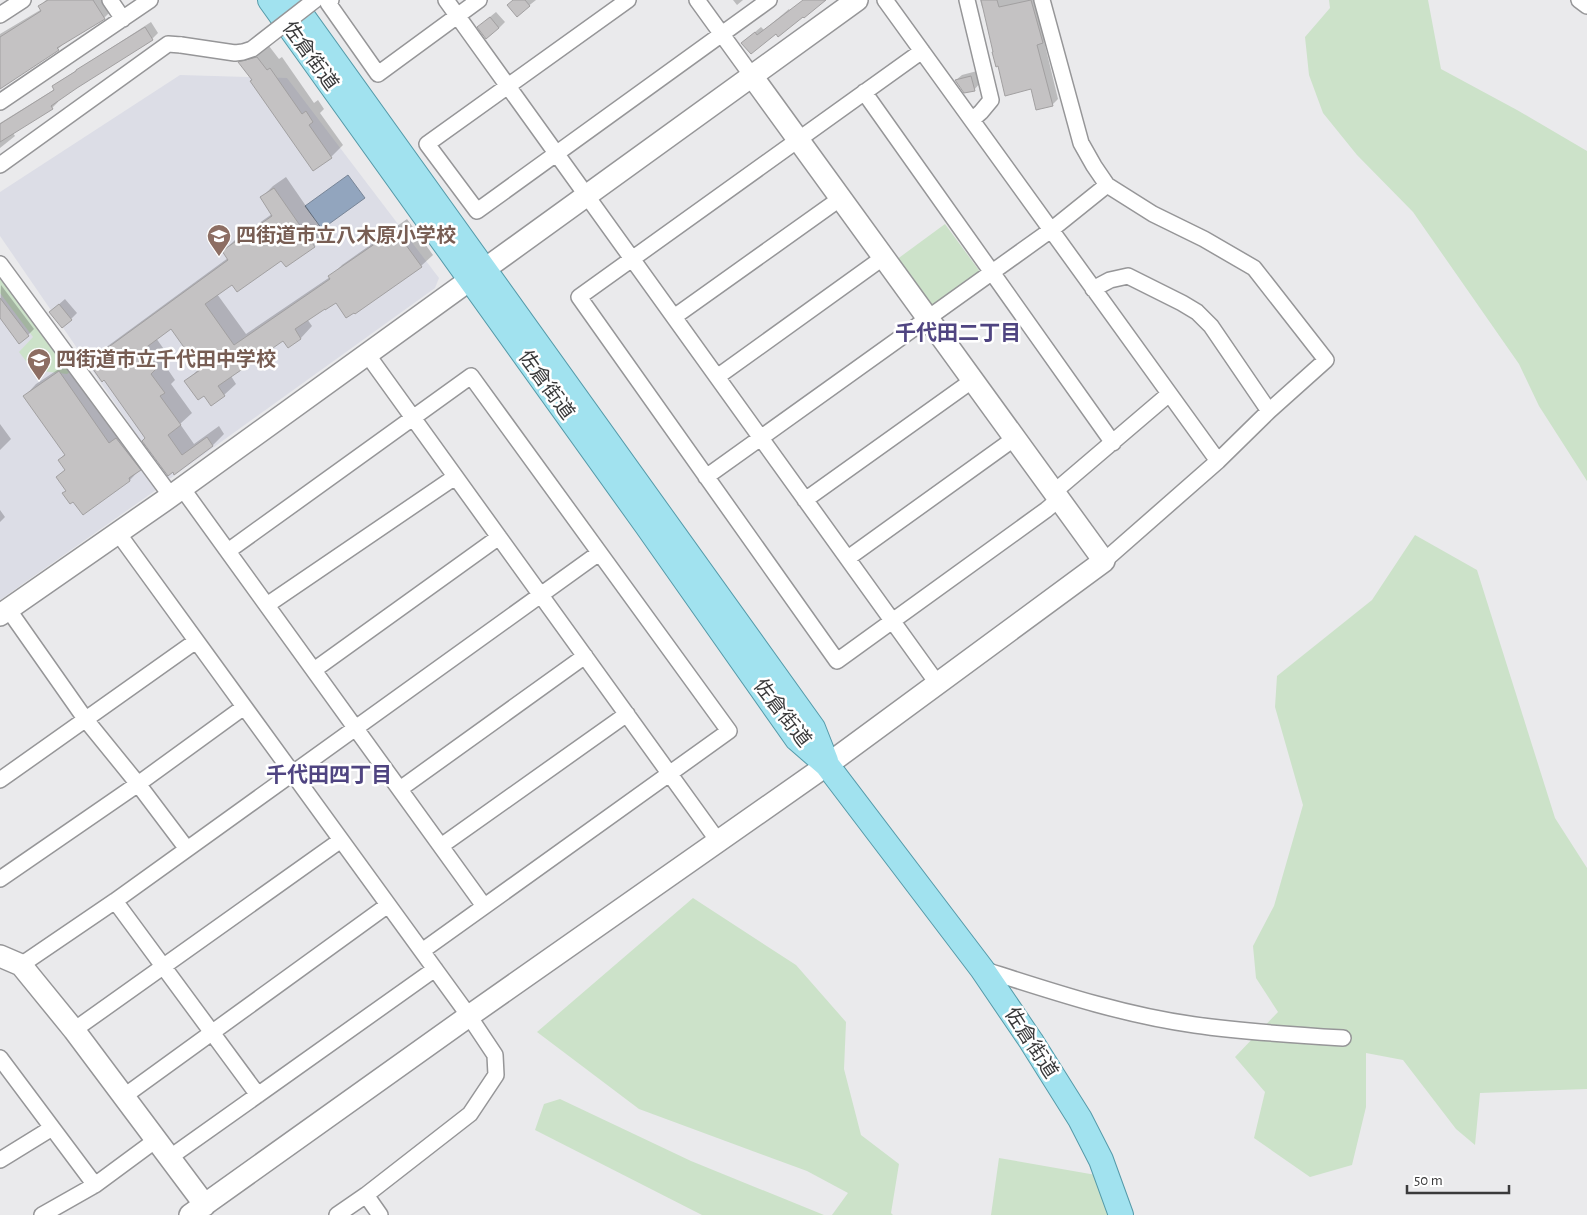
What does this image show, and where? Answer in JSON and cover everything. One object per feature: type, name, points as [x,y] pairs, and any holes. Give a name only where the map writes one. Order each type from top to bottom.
[{"type":"main road","name":"佐倉街道","points":[[270,0],[477,274],[813,728],[827,765],[982,969],[1031,1041],[1080,1119],[1101,1160],[1121,1215]]},
{"type":"main road","name":"佐倉街道","points":[[291,0],[477,274]]},
{"type":"street","points":[[0,15],[23,0]]},
{"type":"street","points":[[110,0],[123,19]]},
{"type":"street","points":[[0,102],[150,0]]},
{"type":"street","points":[[0,165],[168,44],[234,53],[243,52],[252,48],[315,0]]},
{"type":"street","points":[[331,0],[328,3],[378,74],[479,0]]},
{"type":"street","points":[[446,0],[937,683]]},
{"type":"street","points":[[628,0],[427,144],[477,211],[769,0]]},
{"type":"street","points":[[697,0],[1104,561]]},
{"type":"street","points":[[187,849],[4,612],[176,492],[857,0]]},
{"type":"street","points":[[885,0],[1218,461]]},
{"type":"street","points":[[967,0],[991,100],[972,120]]},
{"type":"street","points":[[0,956],[21,965],[74,1030],[169,1158],[202,1212],[469,1016],[827,765],[1104,561],[1218,461],[1269,411],[1326,360],[1254,268],[1204,239],[1154,214],[1107,185],[1081,143],[1042,0]]},
{"type":"street","points":[[1579,0],[1587,6]]},
{"type":"street","points":[[922,51],[579,297],[837,661],[1046,510],[1057,495],[1169,394]]},
{"type":"street","points":[[864,92],[1113,443]]},
{"type":"street","points":[[706,477],[1051,230],[1107,185]]},
{"type":"street","points":[[674,317],[841,198]]},
{"type":"street","points":[[717,377],[884,257]]},
{"type":"street","points":[[0,264],[176,492],[228,551],[484,906]]},
{"type":"street","points":[[1093,289],[1110,280],[1128,276],[1182,302],[1197,312],[1210,326],[1269,411]]},
{"type":"street","points":[[367,354],[718,841]]},
{"type":"street","points":[[228,551],[471,376],[729,731],[422,951]]},
{"type":"street","points":[[805,500],[973,380]]},
{"type":"street","points":[[848,558],[1015,438]]},
{"type":"street","points":[[267,605],[455,477]]},
{"type":"street","points":[[118,533],[469,1016],[495,1055],[496,1075],[470,1114],[366,1195],[337,1215]]},
{"type":"street","points":[[314,670],[499,537]]},
{"type":"street","points":[[21,965],[115,901],[599,553]]},
{"type":"street","points":[[0,780],[196,641]]},
{"type":"street","points":[[400,789],[585,656]]},
{"type":"street","points":[[0,879],[138,784],[244,707]]},
{"type":"street","points":[[441,846],[627,714]]},
{"type":"street","points":[[74,1030],[341,840]]},
{"type":"street","points":[[115,901],[258,1095]]},
{"type":"street","points":[[123,1097],[388,905]]},
{"type":"street","points":[[169,1158],[435,969]]},
{"type":"street","points":[[982,969],[1073,997],[1148,1016],[1194,1025],[1343,1038]]},
{"type":"street","points":[[2,1064],[95,1185]]},
{"type":"street","points":[[0,1160],[52,1128]]},
{"type":"street","points":[[42,1215],[95,1185],[156,1140]]},
{"type":"street","points":[[366,1195],[380,1215]]},
{"type":"shaded area","name":"四街道市立八木原小学校","points":[[180,75],[287,78],[439,278],[435,288],[171,478],[167,479],[0,236],[0,192]]},
{"type":"shaded area","name":"四街道市立千代田中学校","points":[[0,278],[157,483],[156,490],[0,600]]},
{"type":"green space","points":[[1329,0],[1428,0],[1441,69],[1587,151],[1587,481],[1539,406],[1519,364],[1413,212],[1357,155],[1323,113],[1309,75],[1305,37],[1330,8]]},
{"type":"green space","points":[[945,224],[981,273],[931,308],[896,260]]},
{"type":"green space","points":[[0,272],[73,370],[67,374],[33,370],[19,352],[33,337],[0,293]]},
{"type":"green space","points":[[1415,535],[1477,570],[1555,818],[1587,868],[1587,1089],[1480,1093],[1475,1145],[1456,1129],[1403,1060],[1366,1053],[1366,1107],[1352,1165],[1310,1177],[1254,1138],[1265,1092],[1235,1057],[1278,1012],[1256,978],[1253,946],[1274,906],[1303,805],[1275,707],[1277,676],[1372,600]]},
{"type":"green space","points":[[693,898],[796,965],[846,1022],[844,1069],[861,1135],[899,1164],[891,1213],[893,1215],[832,1215],[848,1193],[807,1171],[639,1109],[537,1032]]},
{"type":"green space","points":[[560,1099],[691,1161],[824,1215],[702,1215],[535,1130],[544,1104]]},
{"type":"green space","points":[[999,1158],[1096,1175],[1108,1215],[991,1215]]},
{"type":"water","points":[[348,175],[365,198],[322,229],[305,206]]},
{"type":"building","points":[[48,0],[93,0],[105,19],[57,48],[59,50],[0,89],[0,37],[41,11],[38,6]]},
{"type":"building","points":[[513,0],[525,0],[530,6],[517,17],[507,5]]},
{"type":"building","points":[[803,0],[826,0],[778,37],[776,34],[751,54],[741,43],[755,32],[757,35]]},
{"type":"building","points":[[981,0],[997,0],[999,7],[1031,0],[1043,43],[1037,45],[1053,106],[1036,110],[1031,89],[1005,96],[998,66],[996,67],[992,52]]},
{"type":"building","points":[[490,17],[499,28],[486,39],[477,27]]},
{"type":"building","points":[[145,27],[153,40],[77,88],[51,106],[53,109],[0,142],[0,124],[54,90],[52,86]]},
{"type":"building","points":[[257,57],[267,70],[270,68],[302,114],[306,111],[313,122],[309,125],[332,158],[313,171],[238,62]]},
{"type":"building","points":[[971,76],[975,91],[964,93],[955,80]]},
{"type":"building","points":[[274,188],[315,247],[286,267],[281,261],[237,292],[232,285],[205,304],[234,345],[330,279],[328,276],[395,230],[422,267],[355,314],[346,318],[336,303],[325,309],[295,329],[301,339],[288,348],[283,341],[218,386],[225,396],[211,406],[204,396],[198,400],[184,381],[200,370],[171,329],[144,349],[157,368],[151,374],[165,393],[160,396],[181,425],[168,435],[182,455],[207,437],[213,446],[174,475],[173,472],[168,476],[142,441],[145,438],[104,380],[102,382],[88,362],[228,260],[222,251],[272,216],[260,197]]},
{"type":"building","points":[[0,298],[29,336],[19,344],[0,318]]},
{"type":"building","points":[[59,304],[72,320],[62,328],[49,312]]},
{"type":"building","points":[[59,371],[109,443],[116,438],[141,470],[129,478],[130,481],[83,515],[73,502],[70,504],[62,493],[66,491],[56,477],[65,470],[58,460],[65,455],[23,396]]},
{"type":"place","name":"四街道市立八木原小学校","points":[[219,257]]},
{"type":"place","name":"四街道市立千代田中学校","points":[[39,381]]},
{"type":"district","name":"千代田二丁目","points":[[958,333]]},
{"type":"district","name":"千代田四丁目","points":[[329,775]]}]
